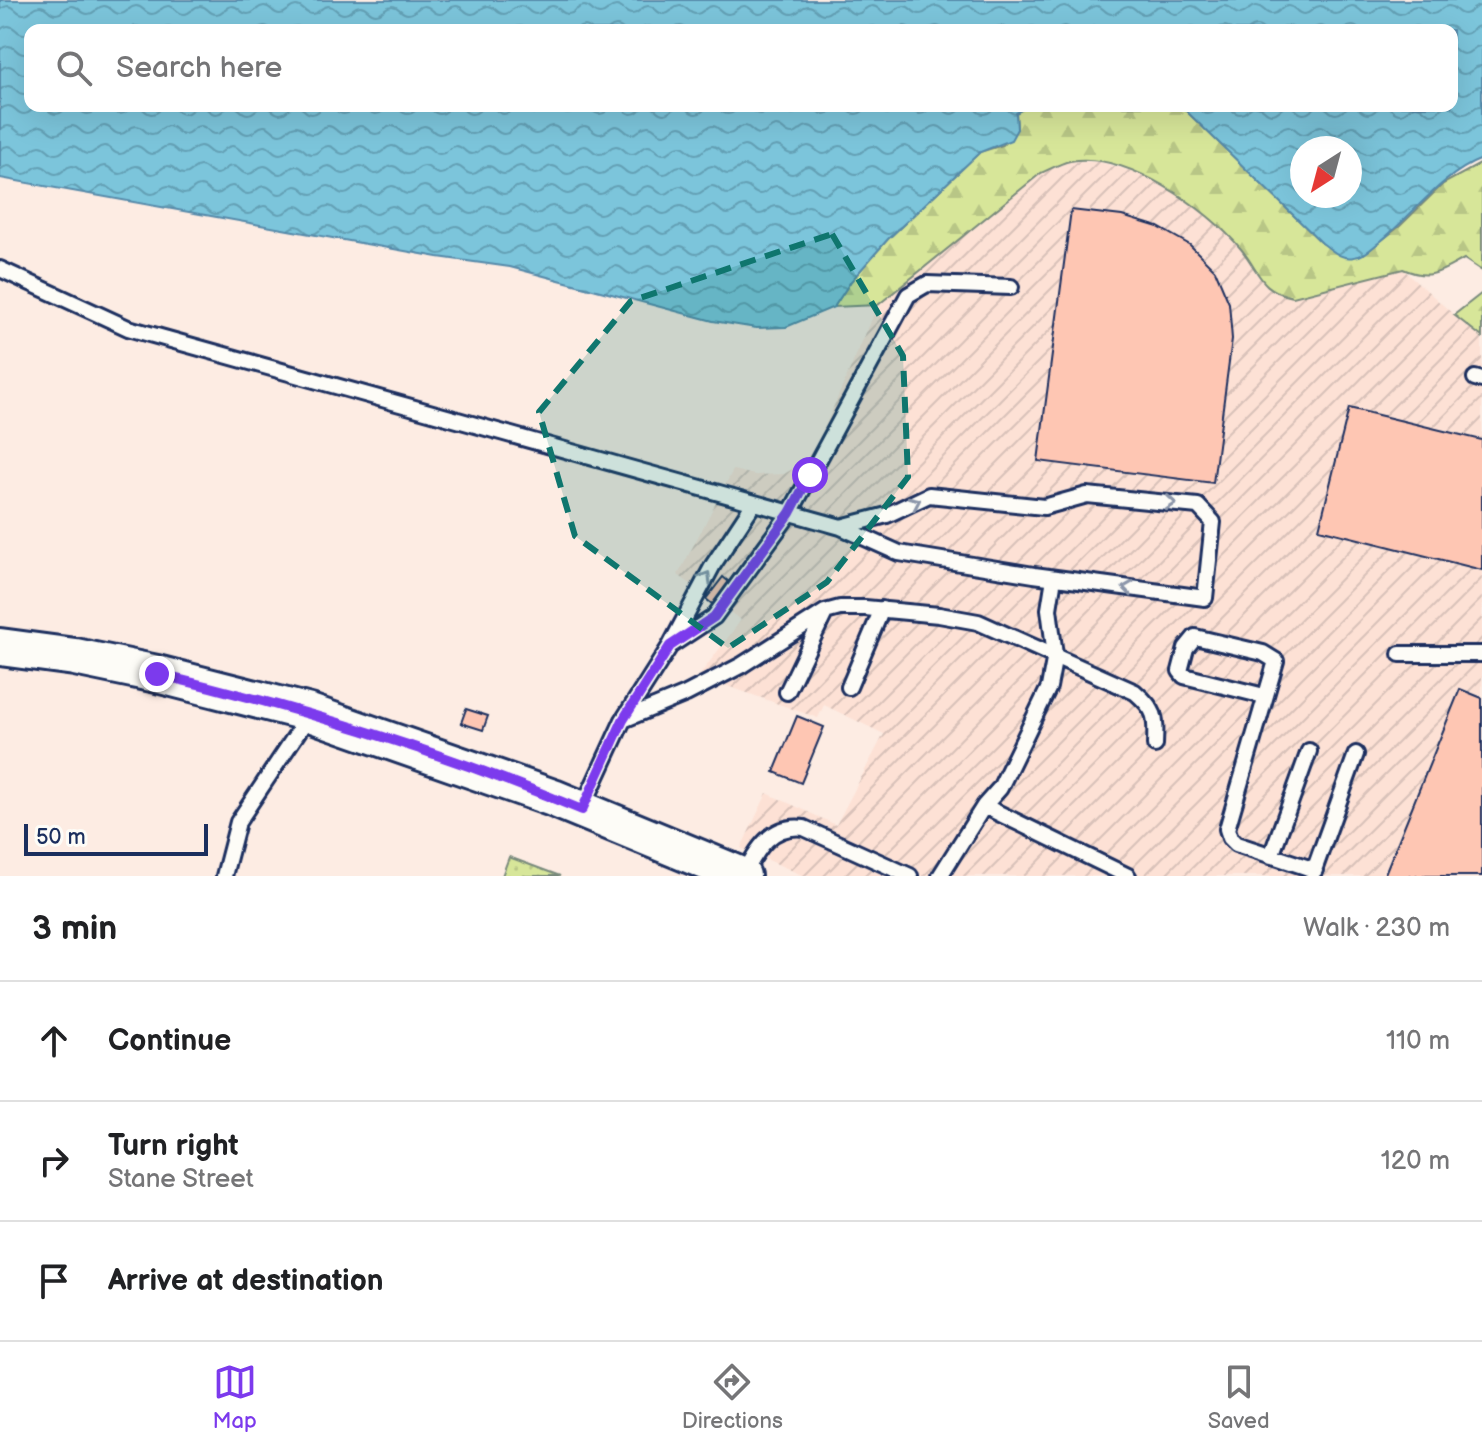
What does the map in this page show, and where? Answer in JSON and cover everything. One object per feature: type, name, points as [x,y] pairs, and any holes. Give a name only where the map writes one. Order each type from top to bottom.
[{"type":"street","points":[[0,647],[75,657],[157,674],[310,713],[582,810],[743,876]]},
{"type":"lane","points":[[0,269],[128,328],[841,527],[899,553],[1205,598],[1213,522],[1198,506],[1087,495],[1044,507],[929,495],[887,515],[841,527]]},
{"type":"lane","points":[[670,646],[714,617],[790,513],[908,295],[927,284],[1011,287]]},
{"type":"lane","points":[[582,810],[623,720],[670,646],[693,599],[754,503]]},
{"type":"lane","points":[[940,876],[984,806],[1000,788],[1049,687],[1055,655],[1049,609],[1054,578]]},
{"type":"lane","points":[[623,720],[686,694],[742,665],[825,612],[840,608],[882,609],[978,622],[1135,692],[1151,706],[1156,720],[1155,745]]},
{"type":"lane","points":[[849,687],[882,609]]},
{"type":"lane","points":[[787,692],[825,612]]},
{"type":"lane","points":[[1264,696],[1184,676],[1180,671],[1190,642],[1195,637],[1273,657],[1276,661],[1227,829],[1236,844],[1314,873],[1356,754]]},
{"type":"lane","points":[[1400,654],[1482,654]]},
{"type":"lane","points":[[224,876],[238,822],[310,713]]},
{"type":"lane","points":[[1271,856],[1309,751]]},
{"type":"lane","points":[[984,806],[1128,876]]},
{"type":"lane","points":[[743,876],[760,843],[782,829],[793,827],[804,828],[910,876]]},
{"type":"highlighted area","points":[[832,234],[903,356],[908,477],[827,582],[728,648],[575,536],[539,412],[631,301]]},
{"type":"shaded area","points":[[1070,161],[1100,162],[1142,174],[1177,193],[1225,231],[1243,251],[1260,279],[1293,297],[1403,269],[1482,337],[1482,876],[804,876],[741,848],[767,793],[836,825],[884,734],[824,705],[818,718],[699,676],[741,620],[678,575],[733,470],[755,475],[784,474],[801,464],[816,447],[878,305],[1041,173]]},
{"type":"green space","points":[[1187,112],[1322,243],[1364,254],[1400,226],[1443,184],[1482,163],[1482,271],[1464,259],[1428,275],[1403,269],[1293,297],[1267,285],[1226,233],[1164,186],[1116,165],[1092,160],[1070,161],[1041,173],[878,305],[834,307],[851,281],[888,239],[980,152],[1003,145],[1017,129],[1016,113]]},
{"type":"green space","points":[[1482,293],[1482,337],[1454,315]]},
{"type":"green space","points":[[509,857],[560,876],[502,876]]},
{"type":"water","points":[[0,0],[1482,0],[1482,159],[1454,174],[1369,251],[1349,258],[1322,243],[1187,112],[1458,112],[1458,24],[24,24],[24,112],[1018,112],[1017,129],[1011,140],[980,152],[888,239],[851,281],[834,307],[786,327],[756,328],[713,321],[510,267],[438,257],[0,178]]},
{"type":"building","points":[[1071,210],[1122,216],[1158,227],[1190,245],[1215,270],[1229,303],[1232,339],[1213,483],[1038,461]]},
{"type":"building","points":[[1349,408],[1482,440],[1482,570],[1319,529]]},
{"type":"building","points":[[723,577],[734,586],[717,608],[706,599]]},
{"type":"building","points":[[1460,689],[1482,698],[1482,876],[1384,876]]},
{"type":"building","points":[[466,709],[488,716],[483,730],[461,723]]},
{"type":"building","points":[[797,716],[824,727],[801,783],[774,772]]},
{"type":"route","points":[[157,674],[310,713],[582,810],[623,720],[670,646],[714,617],[790,513],[810,475]]}]
